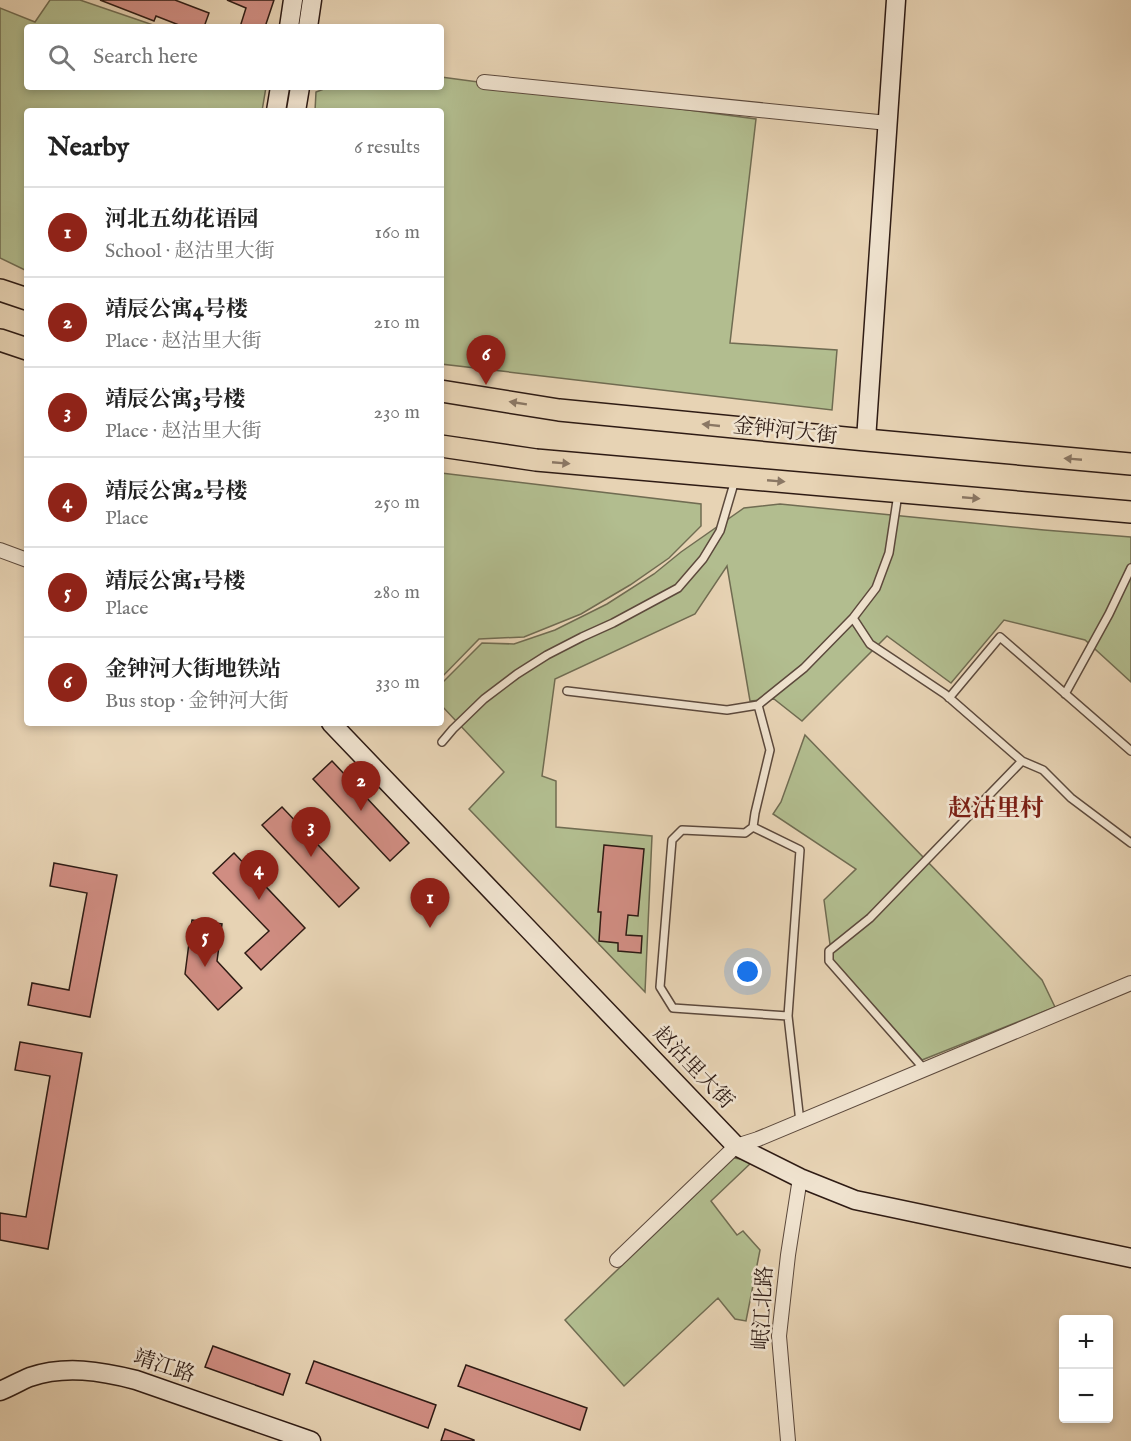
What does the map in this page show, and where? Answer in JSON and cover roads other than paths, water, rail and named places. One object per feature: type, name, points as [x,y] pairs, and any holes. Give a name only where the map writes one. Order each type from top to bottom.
[{"type":"main road","points":[[0,290],[24,298]]},
{"type":"main road","points":[[0,340],[24,348]]},
{"type":"main road","name":"金钟河大街","points":[[444,392],[559,410],[1131,464]]},
{"type":"main road","points":[[444,446],[536,460],[1131,512]]},
{"type":"street","points":[[289,24],[293,0]]},
{"type":"street","points":[[308,24],[312,0]]},
{"type":"street","points":[[866,440],[896,0]]},
{"type":"street","points":[[484,82],[888,123]]},
{"type":"street","points":[[276,108],[280,90]]},
{"type":"street","points":[[296,108],[300,90]]},
{"type":"street","points":[[0,550],[24,559]]},
{"type":"street","name":"赵沽里大街","points":[[334,726],[736,1146],[800,1178],[855,1200],[1131,1258]]},
{"type":"street","points":[[617,1260],[736,1146],[800,1122],[1131,983]]},
{"type":"street","name":"岷江北路","points":[[788,1441],[779,1335],[800,1178]]},
{"type":"street","name":"靖江路","points":[[0,1391],[30,1377],[57,1371],[84,1370],[111,1373],[311,1441]]},
{"type":"street","name":"靖江路","points":[[0,1404],[29,1391],[53,1384],[79,1381],[106,1383],[274,1441]]},
{"type":"lane","points":[[442,742],[484,699],[517,674],[555,650],[613,623],[678,588],[704,559],[720,531],[736,478]]},
{"type":"lane","points":[[567,691],[727,710],[758,705],[804,668],[853,618],[876,588],[889,553],[898,492]]},
{"type":"lane","points":[[1065,694],[1109,614],[1131,568]]},
{"type":"lane","points":[[853,618],[870,644],[949,698],[1022,760],[1043,770],[1071,798],[1131,843]]},
{"type":"lane","points":[[949,698],[1000,637],[1131,751]]},
{"type":"lane","points":[[758,705],[770,750],[753,826],[745,833],[682,830],[672,840],[660,987],[673,1008],[788,1016]]},
{"type":"lane","points":[[925,1070],[829,961],[829,951],[870,918],[1022,760]]},
{"type":"lane","points":[[753,826],[800,850],[788,1016],[800,1122]]},
{"type":"place","name":"金钟河大街地铁站","points":[[486,385]]},
{"type":"place","name":"靖辰公寓4号楼","points":[[361,811]]},
{"type":"place","name":"靖辰公寓3号楼","points":[[311,857]]},
{"type":"place","name":"靖辰公寓2号楼","points":[[259,900]]},
{"type":"place","name":"河北五幼花语园","points":[[430,928]]},
{"type":"place","name":"靖辰公寓1号楼","points":[[205,967]]},
{"type":"district","name":"赵沽里村","points":[[996,809]]}]
